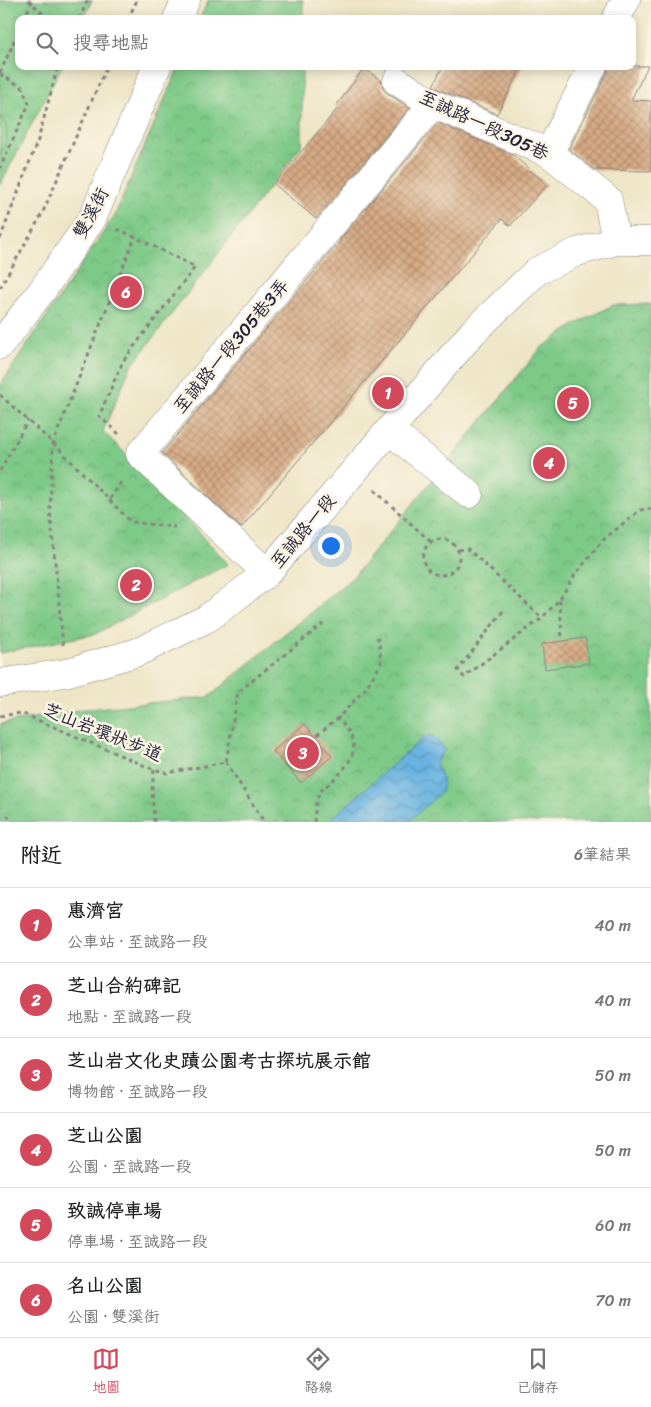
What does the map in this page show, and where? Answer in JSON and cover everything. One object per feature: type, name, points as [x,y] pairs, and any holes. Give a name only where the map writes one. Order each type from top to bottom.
[{"type":"street","points":[[179,15],[186,0]]},
{"type":"street","points":[[618,15],[626,0]]},
{"type":"street","name":"雙溪街","points":[[0,345],[41,292],[92,219],[155,70]]},
{"type":"street","points":[[549,154],[591,70]]},
{"type":"street","name":"至誠路一段305巷","points":[[397,81],[433,104],[549,154],[608,200],[616,241]]},
{"type":"street","name":"至誠路一段305巷3弄","points":[[140,454],[433,104]]},
{"type":"street","name":"至誠路一段","points":[[0,683],[65,673],[138,652],[208,618],[267,573],[473,332],[536,271],[577,252],[616,241],[651,241]]},
{"type":"street","points":[[389,430],[469,494]]},
{"type":"street","points":[[140,454],[267,573]]},
{"type":"path","points":[[81,15],[88,0]]},
{"type":"path","points":[[130,15],[137,0]]},
{"type":"path","points":[[25,15],[30,1],[44,15]]},
{"type":"path","points":[[0,168],[30,104],[22,87],[0,74],[15,39]]},
{"type":"path","points":[[0,239],[38,140],[57,70]]},
{"type":"path","points":[[0,288],[42,214],[105,70]]},
{"type":"path","points":[[92,219],[135,237],[195,267],[123,362],[99,416],[140,454]]},
{"type":"path","points":[[65,673],[50,510],[53,443],[135,237]]},
{"type":"path","points":[[0,395],[53,443],[131,522],[178,528]]},
{"type":"path","points":[[0,471],[28,420]]},
{"type":"path","points":[[353,472],[431,542]]},
{"type":"path","points":[[503,611],[458,670],[464,677],[542,618],[560,599],[574,576],[603,540],[640,510],[651,510]]},
{"type":"path","points":[[438,539],[447,539],[454,543],[458,550],[457,566],[451,572],[444,575],[435,574],[424,564],[425,548],[431,542],[438,539]]},
{"type":"path","points":[[458,550],[468,550],[542,618]]},
{"type":"path","points":[[560,599],[562,639]]},
{"type":"path","points":[[264,822],[226,762],[238,692],[323,624]]},
{"type":"path","points":[[317,735],[338,718],[365,690],[381,664],[379,640],[375,636]]},
{"type":"path","name":"芝山岩環狀步道","points":[[0,716],[21,713],[167,773],[226,762]]},
{"type":"path","points":[[314,822],[317,796],[348,764],[354,752],[350,735],[338,718]]},
{"type":"path","points":[[154,769],[152,790],[154,822]]},
{"type":"path","points":[[7,815],[12,822]]},
{"type":"green space","points":[[0,0],[92,0],[86,15],[15,15],[15,70],[60,70],[0,185]]},
{"type":"green space","points":[[208,0],[303,0],[303,15],[202,15]]},
{"type":"green space","points":[[177,70],[302,70],[302,145],[130,368],[103,431],[162,491],[228,564],[95,634],[0,653],[0,385],[115,215]]},
{"type":"green space","points":[[0,116],[4,121],[7,136],[0,157]]},
{"type":"green space","points":[[651,304],[651,822],[0,822],[0,724],[77,710],[209,697],[353,577],[541,348],[576,324],[613,305]]},
{"type":"water","points":[[432,735],[445,749],[436,762],[443,784],[441,792],[408,822],[328,822],[424,737]]},
{"type":"building","points":[[636,66],[648,66],[631,100],[651,101],[651,171],[595,170],[569,149],[607,70],[636,70]]},
{"type":"building","points":[[363,70],[367,70],[382,81],[383,89],[388,94],[410,108],[316,219],[274,184],[338,108],[336,106]]},
{"type":"building","points":[[441,70],[520,70],[497,114],[433,86]]},
{"type":"building","points":[[438,123],[513,155],[547,185],[510,226],[502,219],[241,528],[162,453]]},
{"type":"building","points":[[585,638],[589,663],[545,669],[542,644]]},
{"type":"building","points":[[305,724],[332,756],[301,783],[273,751]]},
{"type":"place","name":"名山公園","points":[[126,292]]},
{"type":"place","name":"惠濟宮","points":[[388,393]]},
{"type":"place","name":"致誠停車場","points":[[573,403]]},
{"type":"place","name":"芝山公園","points":[[549,463]]},
{"type":"place","name":"芝山合約碑記","points":[[136,585]]},
{"type":"place","name":"芝山岩文化史蹟公園考古探坑展示館","points":[[303,753]]}]
